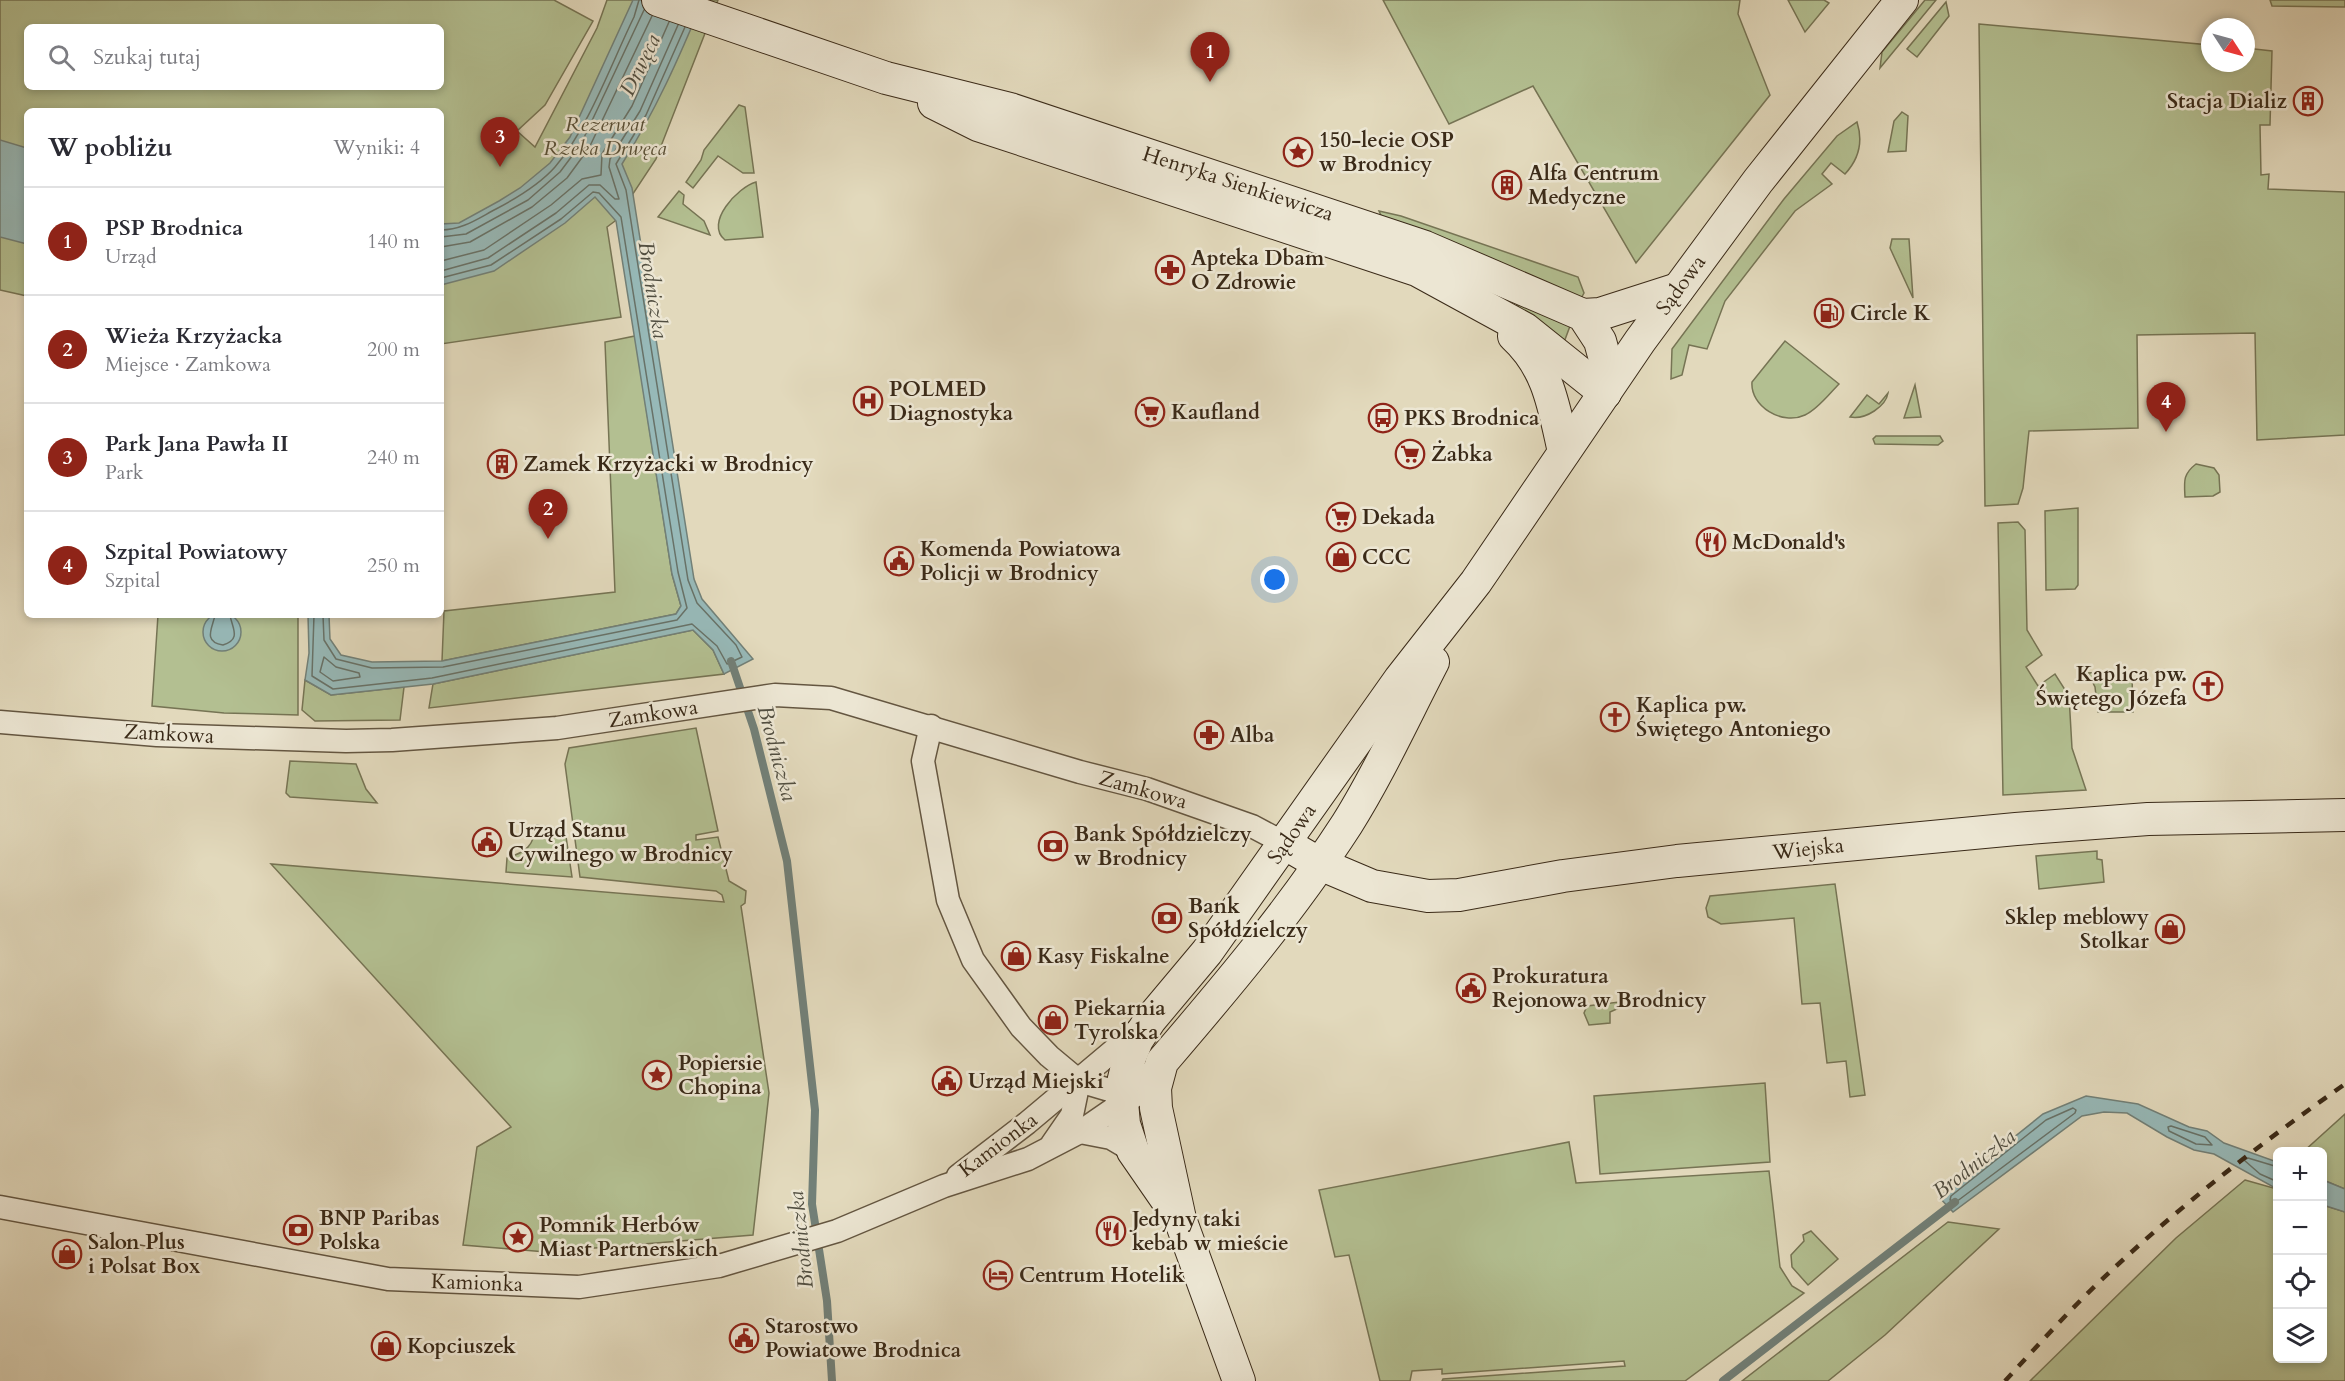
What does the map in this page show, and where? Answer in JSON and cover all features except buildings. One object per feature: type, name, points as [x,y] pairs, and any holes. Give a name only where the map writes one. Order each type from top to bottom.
[{"type":"street","name":"Henryka Sienkiewicza","points":[[658,0],[886,78],[978,125],[1202,185],[1353,235],[1425,247],[1582,315]]},
{"type":"street","name":"Sądowa","points":[[1138,1106],[1128,1062],[1150,1020],[1207,952],[1400,680],[1476,582],[1678,289],[1772,164],[1902,0]]},
{"type":"street","name":"Henryka Sienkiewicza","points":[[1353,235],[1525,329],[1605,393]]},
{"type":"street","points":[[1582,315],[1600,314],[1678,289]]},
{"type":"street","name":"Henryka Sienkiewicza","points":[[1480,305],[1534,355],[1551,395],[1564,452]]},
{"type":"street","points":[[1582,315],[1600,341],[1607,379],[1605,393]]},
{"type":"street","name":"Sądowa","points":[[1138,1106],[1155,1088],[1162,1062],[1245,966],[1320,864],[1348,821],[1476,582]]},
{"type":"street","name":"Zamkowa","points":[[0,722],[157,735],[346,741],[557,728],[775,695],[831,698],[1080,772],[1147,789],[1252,826],[1284,843]]},
{"type":"street","points":[[931,726],[923,761],[948,900],[965,943],[973,960],[1022,1027],[1049,1056],[1079,1081],[1138,1106],[1239,1381]]},
{"type":"street","name":"Wiejska","points":[[1284,843],[1320,864],[1372,886],[1397,892],[1459,895],[1563,876],[1677,861],[2016,829],[2170,818],[2345,815]]},
{"type":"street","name":"Kamionka","points":[[944,1186],[1079,1081],[1150,1020]]},
{"type":"street","name":"Kamionka","points":[[1047,1149],[1072,1115],[1079,1081]]},
{"type":"street","points":[[1138,1106],[1124,1124],[1133,1151],[1180,1219]]},
{"type":"street","name":"Kamionka","points":[[0,1207],[387,1279],[579,1287],[719,1266],[837,1231],[944,1186],[1028,1159],[1138,1106]]},
{"type":"street","points":[[1080,1132],[1111,1138],[1133,1151]]},
{"type":"green space","name":"Rezerwat Rzeka Drwęca","points":[[0,0],[554,0],[593,21],[545,105],[517,131],[535,147],[597,28],[607,0],[718,0],[656,159],[615,221],[607,227],[621,317],[444,344],[444,108],[24,108],[24,295],[0,290]]},
{"type":"green space","points":[[1383,0],[1740,0],[1738,14],[1770,95],[1636,263],[1533,86],[1449,124]]},
{"type":"green space","points":[[1788,0],[1824,0],[1829,3],[1805,32]]},
{"type":"green space","points":[[1925,0],[1936,0],[1880,68],[1882,52]]},
{"type":"green space","points":[[2270,0],[2345,0],[2345,7],[2272,6]]},
{"type":"green space","points":[[1946,2],[1949,16],[1917,57],[1907,49]]},
{"type":"green space","points":[[1979,24],[2201,44],[2201,72],[2255,72],[2255,49],[2272,51],[2270,125],[2260,125],[2261,175],[2269,174],[2268,189],[2345,192],[2345,435],[2257,440],[2255,333],[2137,335],[2138,428],[2029,431],[2023,488],[2018,504],[1985,506]]},
{"type":"green space","points":[[739,105],[745,107],[754,173],[743,173],[718,156],[693,188],[686,182],[701,160],[704,150]]},
{"type":"green space","points":[[1902,112],[1908,116],[1906,151],[1888,152],[1894,121]]},
{"type":"green space","points":[[1857,122],[1860,143],[1857,156],[1850,168],[1845,174],[1831,163],[1822,174],[1832,184],[1795,211],[1725,301],[1707,349],[1689,345],[1682,375],[1671,379],[1672,349],[1784,199],[1837,136]]},
{"type":"green space","points":[[756,182],[763,237],[725,240],[718,224],[721,215],[733,198]]},
{"type":"green space","points":[[679,191],[684,195],[683,204],[704,221],[710,235],[658,217]]},
{"type":"green space","points":[[1379,211],[1401,216],[1578,277],[1584,293],[1579,302],[1384,222]]},
{"type":"green space","points":[[1892,239],[1909,239],[1913,298],[1890,248]]},
{"type":"green space","points":[[1521,301],[1570,326],[1563,345],[1522,311],[1517,305]]},
{"type":"green space","points":[[635,336],[672,574],[681,606],[676,614],[442,661],[444,611],[615,592],[605,342]]},
{"type":"green space","points":[[1785,341],[1839,384],[1814,409],[1796,418],[1778,416],[1769,412],[1756,399],[1753,391],[1752,382]]},
{"type":"green space","points":[[1915,385],[1921,417],[1904,418]]},
{"type":"green space","points":[[1888,393],[1883,403],[1874,411],[1862,416],[1850,417],[1867,395],[1879,404]]},
{"type":"green space","points":[[1876,436],[1940,436],[1943,441],[1938,445],[1875,444],[1873,439]]},
{"type":"green space","points":[[2196,464],[2214,468],[2219,475],[2220,492],[2213,496],[2185,497],[2185,478]]},
{"type":"green space","points":[[2078,508],[2078,585],[2075,589],[2046,590],[2045,511]]},
{"type":"green space","points":[[2018,522],[2025,530],[2027,630],[2042,655],[2026,667],[2038,686],[2055,674],[2069,696],[2072,748],[2086,790],[2003,795],[1998,523]]},
{"type":"green space","points":[[158,618],[298,618],[298,715],[224,713],[152,706]]},
{"type":"green space","points":[[693,630],[713,650],[724,674],[429,708],[433,684]]},
{"type":"green space","points":[[2105,672],[2106,677],[2132,676],[2133,712],[2098,712],[2095,687],[2088,673]]},
{"type":"green space","points":[[305,680],[331,695],[404,687],[400,720],[315,721],[302,710]]},
{"type":"green space","points":[[696,728],[718,831],[696,835],[696,840],[718,837],[729,881],[746,891],[745,903],[741,906],[769,1093],[753,1235],[546,1252],[463,1245],[477,1147],[511,1127],[271,864],[724,902],[722,895],[716,891],[580,877],[565,764],[569,748]]},
{"type":"green space","points":[[290,761],[356,764],[366,789],[377,803],[290,797],[286,793]]},
{"type":"green space","points":[[536,825],[565,830],[572,877],[506,872],[507,858],[528,847]]},
{"type":"green space","points":[[2097,851],[2097,859],[2102,860],[2104,882],[2039,889],[2036,856]]},
{"type":"green space","points":[[1835,884],[1865,1095],[1850,1097],[1846,1061],[1827,1063],[1820,1003],[1802,1004],[1794,918],[1721,924],[1708,917],[1706,908],[1710,896]]},
{"type":"green space","points":[[1619,1002],[1619,1008],[1610,1012],[1610,1023],[1589,1025],[1584,1013],[1587,1006]]},
{"type":"green space","points":[[1765,1083],[1770,1162],[1600,1174],[1594,1096]]},
{"type":"green space","points":[[2345,1114],[2345,1189],[2327,1182],[2327,1147],[2309,1147]]},
{"type":"green space","points":[[1569,1142],[1576,1183],[1769,1171],[1780,1267],[1792,1286],[1804,1293],[1685,1381],[1442,1381],[1443,1379],[1625,1366],[1624,1361],[1442,1374],[1442,1369],[1412,1371],[1410,1381],[1380,1381],[1349,1255],[1335,1257],[1319,1190]]},
{"type":"green space","points":[[2245,1180],[2273,1188],[2273,1363],[2327,1363],[2327,1206],[2345,1212],[2345,1381],[2030,1381],[2176,1238]]},
{"type":"green space","points":[[1948,1222],[1999,1229],[1885,1335],[1828,1381],[1742,1381]]},
{"type":"green space","points":[[1811,1231],[1838,1259],[1808,1285],[1792,1267],[1791,1255],[1804,1241],[1803,1235]]},
{"type":"water","name":"Drwęca","points":[[633,0],[703,0],[666,84],[622,164],[632,188],[694,579],[702,599],[753,659],[724,674],[713,650],[693,630],[433,684],[331,695],[305,680],[309,653],[308,618],[329,618],[330,639],[341,655],[372,662],[442,661],[676,614],[681,606],[672,574],[616,221],[595,197],[565,223],[494,271],[444,284],[444,224],[459,223],[520,188],[550,163],[570,137]]},
{"type":"water","points":[[0,140],[24,147],[24,243],[0,237]]},
{"type":"water","points":[[210,618],[234,618],[240,625],[240,639],[229,650],[215,650],[204,639],[204,625]]},
{"type":"water","points":[[2086,1096],[2138,1104],[2189,1127],[2207,1131],[2224,1143],[2273,1161],[2273,1187],[2214,1154],[2194,1150],[2167,1137],[2127,1113],[2104,1112],[2082,1116],[1953,1212],[1939,1197],[2043,1114]]},
{"type":"water","points":[[2327,1182],[2345,1189],[2345,1212],[2327,1206]]},
{"type":"waterway","name":"Brodniczka","points":[[731,661],[754,729],[787,861],[815,1110],[812,1204],[827,1301],[832,1381]]},
{"type":"waterway","name":"Brodniczka","points":[[1723,1381],[1955,1202]]},
{"type":"railway","points":[[2005,1381],[2085,1296],[2169,1219],[2226,1172],[2345,1084]]},
{"type":"place","name":"PSP Brodnica","points":[[1210,82]]},
{"type":"place","name":"Stacja Dializ","points":[[2308,101]]},
{"type":"place","name":"150-lecie OSP w Brodnicy","points":[[1298,152]]},
{"type":"place","name":"Park Jana Pawła II","points":[[500,167]]},
{"type":"place","name":"Alfa Centrum Medyczne","points":[[1507,185]]},
{"type":"place","name":"Apteka Dbam O Zdrowie","points":[[1170,270]]},
{"type":"place","name":"Circle K","points":[[1829,313]]},
{"type":"place","name":"POLMED Diagnostyka","points":[[868,401]]},
{"type":"place","name":"Kaufland","points":[[1150,412]]},
{"type":"place","name":"PKS Brodnica","points":[[1383,418]]},
{"type":"place","name":"Szpital Powiatowy","points":[[2166,432]]},
{"type":"place","name":"Żabka","points":[[1410,454]]},
{"type":"place","name":"Zamek Krzyżacki w Brodnicy","points":[[502,464]]},
{"type":"place","name":"Dekada","points":[[1341,517]]},
{"type":"place","name":"Wieża Krzyżacka","points":[[548,539]]},
{"type":"place","name":"McDonald's","points":[[1711,542]]},
{"type":"place","name":"CCC","points":[[1341,557]]},
{"type":"place","name":"Komenda Powiatowa Policji w Brodnicy","points":[[899,561]]},
{"type":"place","name":"Kaplica pw. Świętego Józefa","points":[[2208,686]]},
{"type":"place","name":"Kaplica pw. Świętego Antoniego","points":[[1615,717]]},
{"type":"place","name":"Alba","points":[[1209,735]]},
{"type":"place","name":"Urząd Stanu Cywilnego w Brodnicy","points":[[487,842]]},
{"type":"place","name":"Bank Spółdzielczy w Brodnicy","points":[[1053,846]]},
{"type":"place","name":"Bank Spółdzielczy","points":[[1167,918]]},
{"type":"place","name":"Sklep meblowy Stolkar","points":[[2170,929]]},
{"type":"place","name":"Kasy Fiskalne","points":[[1016,956]]},
{"type":"place","name":"Prokuratura Rejonowa w Brodnicy","points":[[1471,988]]},
{"type":"place","name":"Piekarnia Tyrolska","points":[[1053,1020]]},
{"type":"place","name":"Popiersie Chopina","points":[[657,1075]]},
{"type":"place","name":"Urząd Miejski","points":[[947,1081]]},
{"type":"place","name":"BNP Paribas Polska","points":[[298,1230]]},
{"type":"place","name":"Jedyny taki kebab w mieście","points":[[1111,1231]]},
{"type":"place","name":"Pomnik Herbów Miast Partnerskich","points":[[518,1237]]},
{"type":"place","name":"Salon Plus i Polsat Box","points":[[67,1254]]},
{"type":"place","name":"Centrum Hotelik","points":[[998,1275]]},
{"type":"place","name":"Starostwo Powiatowe Brodnica","points":[[744,1338]]},
{"type":"place","name":"Kopciuszek","points":[[386,1346]]}]
